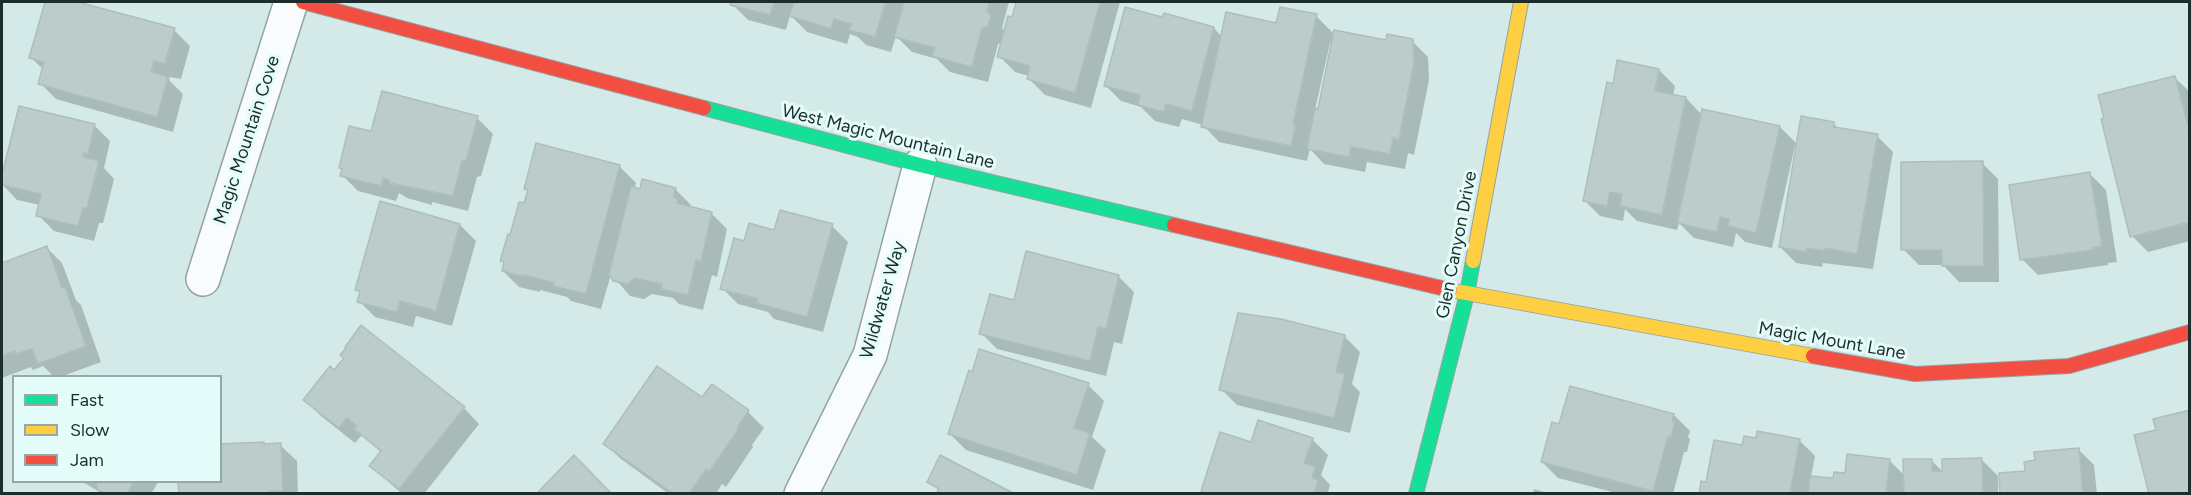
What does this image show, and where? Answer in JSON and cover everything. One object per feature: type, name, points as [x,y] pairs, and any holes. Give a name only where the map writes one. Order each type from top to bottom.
[{"type":"street","name":"Magic Mountain Cove","points":[[203,279],[291,2]]},
{"type":"street","name":"West Magic Mountain Lane","points":[[303,2],[920,165],[1467,294]]},
{"type":"street","name":"Glen Canyon Drive","points":[[1416,494],[1467,294],[1521,2]]},
{"type":"street","name":"Wildwater Way","points":[[801,494],[870,355],[920,165]]},
{"type":"street","name":"Magic Mount Lane","points":[[1467,294],[1915,374],[2069,366],[2190,332]]},
{"type":"building","points":[[45,2],[78,2],[175,28],[165,64],[154,61],[151,72],[168,77],[157,117],[38,84],[44,62],[29,58]]},
{"type":"building","points":[[731,2],[774,2],[770,15],[730,5]]},
{"type":"building","points":[[794,2],[886,2],[875,37],[849,30],[851,24],[834,19],[831,29],[789,16]]},
{"type":"building","points":[[904,2],[989,2],[987,11],[991,16],[988,26],[982,28],[972,67],[932,56],[935,48],[894,37]]},
{"type":"building","points":[[1013,2],[1100,2],[1075,93],[1027,79],[1030,66],[997,57],[1008,16],[1012,17],[1016,3]]},
{"type":"building","points":[[1125,7],[1162,17],[1164,13],[1214,27],[1192,111],[1166,104],[1164,112],[1138,105],[1140,95],[1104,86]]},
{"type":"building","points":[[1280,7],[1317,14],[1293,124],[1296,124],[1291,146],[1201,127],[1226,12],[1276,23]]},
{"type":"building","points":[[1334,30],[1386,40],[1387,34],[1413,39],[1414,63],[1399,140],[1393,138],[1390,154],[1351,147],[1349,157],[1307,149],[1315,108],[1318,109]]},
{"type":"building","points":[[1617,60],[1659,69],[1655,91],[1686,97],[1662,215],[1620,206],[1622,194],[1610,192],[1607,206],[1583,201],[1607,82],[1613,84]]},
{"type":"building","points":[[2175,76],[2190,133],[2190,222],[2130,237],[2101,119],[2104,118],[2098,95]]},
{"type":"building","points":[[382,91],[478,116],[466,161],[462,161],[453,196],[389,183],[390,180],[383,178],[381,186],[340,176],[342,169],[339,168],[349,126],[371,131]]},
{"type":"building","points":[[19,106],[95,124],[88,154],[84,153],[83,157],[99,161],[87,208],[83,208],[78,226],[36,216],[41,194],[2,185],[2,175]]},
{"type":"building","points":[[1702,109],[1780,126],[1756,233],[1728,226],[1729,219],[1720,217],[1717,232],[1677,223]]},
{"type":"building","points":[[1801,116],[1834,122],[1834,127],[1878,134],[1857,254],[1825,248],[1824,251],[1807,248],[1807,252],[1779,247]]},
{"type":"building","points":[[536,143],[620,165],[586,294],[553,286],[554,283],[502,271],[504,262],[500,261],[519,202],[524,203],[528,190],[524,189]]},
{"type":"building","points":[[1983,161],[1984,266],[1942,266],[1942,250],[1901,250],[1901,162]]},
{"type":"building","points":[[2090,172],[2102,246],[2093,248],[2093,250],[2020,260],[2009,185]]},
{"type":"building","points":[[642,179],[676,188],[673,197],[678,199],[677,203],[712,212],[701,262],[696,260],[688,295],[661,289],[662,284],[635,278],[627,284],[613,281],[609,274],[631,186],[640,189]]},
{"type":"building","points":[[380,201],[460,224],[436,311],[400,301],[397,312],[357,302],[360,291],[355,290]]},
{"type":"building","points":[[780,210],[833,224],[807,317],[756,303],[758,299],[720,289],[734,238],[744,241],[749,223],[774,230]]},
{"type":"building","points":[[47,246],[62,288],[65,287],[86,346],[38,364],[32,349],[16,354],[15,351],[2,356],[2,263]]},
{"type":"building","points":[[1026,251],[1119,275],[1106,329],[1098,327],[1090,361],[979,334],[990,294],[1014,300]]},
{"type":"building","points":[[1238,313],[1281,319],[1345,335],[1336,372],[1345,374],[1334,418],[1219,390]]},
{"type":"building","points":[[361,325],[465,407],[399,489],[369,466],[381,451],[354,429],[357,426],[347,418],[339,428],[303,400],[330,366],[334,370],[344,358],[340,355]]},
{"type":"building","points":[[979,349],[1089,383],[1074,428],[1090,433],[1077,475],[948,434],[969,370],[972,372]]},
{"type":"building","points":[[657,366],[702,397],[712,384],[749,410],[709,472],[706,469],[689,494],[674,494],[603,444]]},
{"type":"building","points":[[1570,386],[1674,414],[1672,421],[1675,422],[1671,437],[1668,437],[1653,491],[1541,462],[1552,422],[1559,424]]},
{"type":"building","points":[[2190,410],[2190,492],[2149,494],[2134,435],[2156,430],[2153,419]]},
{"type":"building","points":[[1258,420],[1313,438],[1304,463],[1315,467],[1312,478],[1318,480],[1314,494],[1207,494],[1201,491],[1220,432],[1251,442]]},
{"type":"building","points":[[1757,431],[1800,439],[1790,494],[1699,494],[1701,481],[1706,482],[1714,440],[1742,445],[1744,436],[1756,438]]},
{"type":"building","points":[[281,443],[283,491],[269,491],[269,494],[179,494],[178,483],[222,483],[222,444]]},
{"type":"building","points":[[2079,448],[2083,494],[2000,494],[1999,473],[2025,471],[2024,462],[2035,460],[2034,452]]},
{"type":"building","points":[[1847,454],[1890,459],[1886,494],[1808,494],[1810,476],[1833,478],[1834,472],[1845,473]]},
{"type":"building","points":[[574,455],[612,494],[536,494]]},
{"type":"building","points":[[940,455],[1015,494],[936,494],[939,489],[927,482]]},
{"type":"building","points":[[1982,458],[1983,494],[1904,494],[1903,459],[1932,459],[1932,471],[1942,471],[1942,459]]},
{"type":"building","points":[[96,483],[133,483],[127,494],[105,494],[98,490]]},
{"type":"traffic: fast","points":[[704,108],[920,165],[1174,225]]},
{"type":"traffic: fast","points":[[1416,494],[1467,294],[1473,261]]},
{"type":"traffic: slow","points":[[1473,261],[1521,2]]},
{"type":"traffic: slow","points":[[1450,290],[1813,356]]},
{"type":"traffic: jam","points":[[303,2],[704,108]]},
{"type":"traffic: jam","points":[[1174,225],[1450,290]]},
{"type":"traffic: jam","points":[[1813,356],[1915,374],[2069,366],[2190,332]]}]
